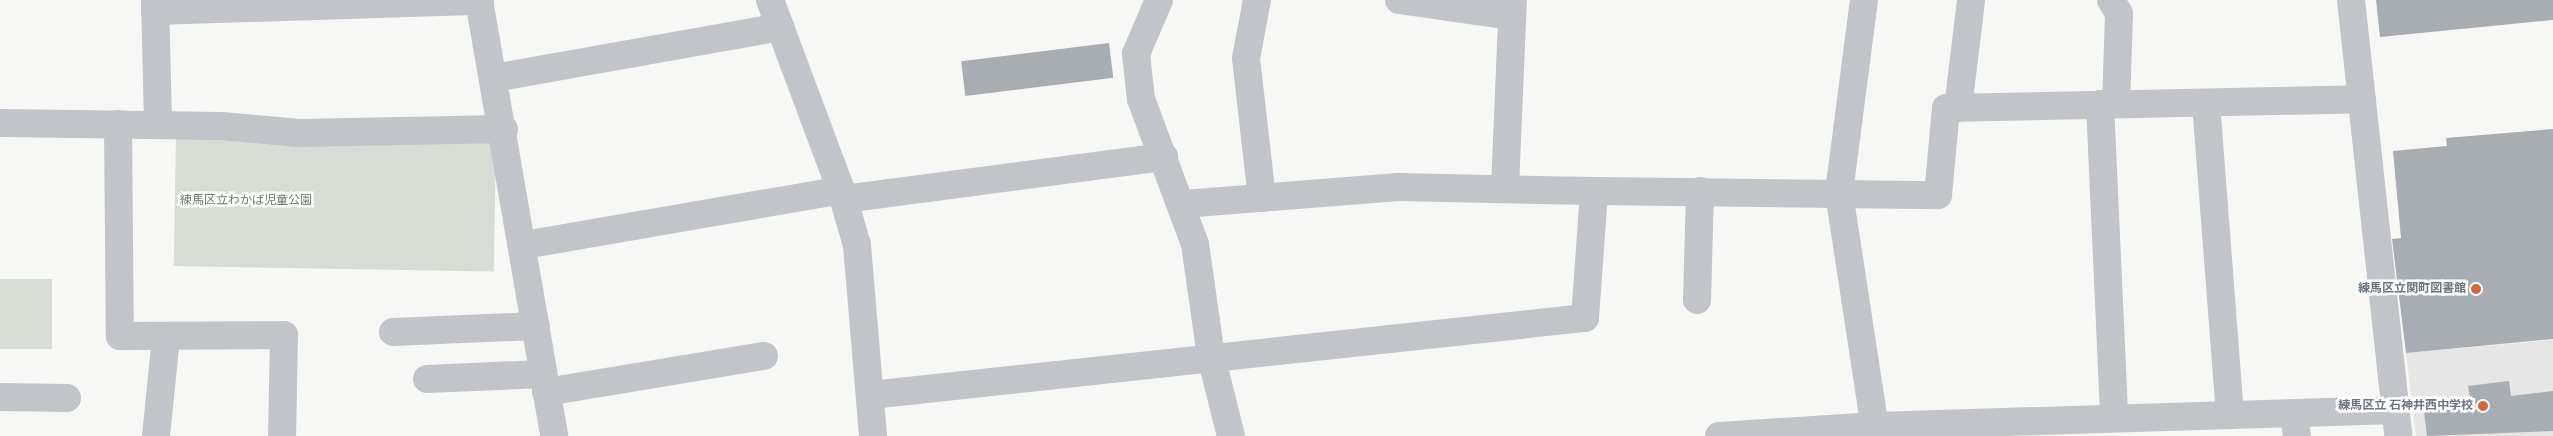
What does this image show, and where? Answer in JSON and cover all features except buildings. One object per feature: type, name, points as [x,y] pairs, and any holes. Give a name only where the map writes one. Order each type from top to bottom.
[{"type":"street","points":[[770,0],[843,195],[857,245],[872,395],[873,436]]},
{"type":"street","points":[[1159,0],[1136,54],[1141,99],[1183,204],[1195,244],[1211,356],[1231,436]]},
{"type":"street","points":[[1257,0],[1246,58],[1262,198]]},
{"type":"street","points":[[1399,0],[1512,8],[1505,188]]},
{"type":"street","points":[[1864,0],[1839,193],[1876,431]]},
{"type":"street","points":[[1958,108],[1970,0]]},
{"type":"street","points":[[2111,0],[2119,14],[2108,104],[2124,424]]},
{"type":"street","points":[[2351,0],[2398,436]]},
{"type":"street","points":[[158,124],[155,6],[480,1],[524,245],[544,383],[554,436]]},
{"type":"street","points":[[494,78],[780,27]]},
{"type":"street","points":[[1183,204],[1398,187],[1938,195],[1946,108],[2362,99]]},
{"type":"street","points":[[2206,103],[2219,422]]},
{"type":"street","points":[[0,123],[158,124],[299,133],[504,129]]},
{"type":"street","points":[[118,124],[120,336],[284,335],[282,436]]},
{"type":"street","points":[[524,245],[843,195],[1164,157]]},
{"type":"street","points":[[872,395],[1211,356],[1585,318],[1594,191]]},
{"type":"street","points":[[1697,300],[1700,191]]},
{"type":"street","points":[[394,332],[536,326]]},
{"type":"street","points":[[156,436],[166,337]]},
{"type":"street","points":[[427,379],[544,383],[764,356]]},
{"type":"street","points":[[0,397],[67,398]]},
{"type":"street","points":[[1719,436],[2219,422],[2296,424],[2395,410]]},
{"type":"shaded area","name":"練馬区立 石神井西中学校","points":[[2553,340],[2553,436],[2416,436],[2406,353]]},
{"type":"green space","name":"練馬区立わかば児童公園","points":[[176,136],[496,142],[494,272],[174,266]]},
{"type":"green space","points":[[0,279],[52,279],[52,349],[0,349]]},
{"type":"place","name":"練馬区立関町図書館","points":[[2476,289]]},
{"type":"place","name":"練馬区立 石神井西中学校","points":[[2483,406]]}]
